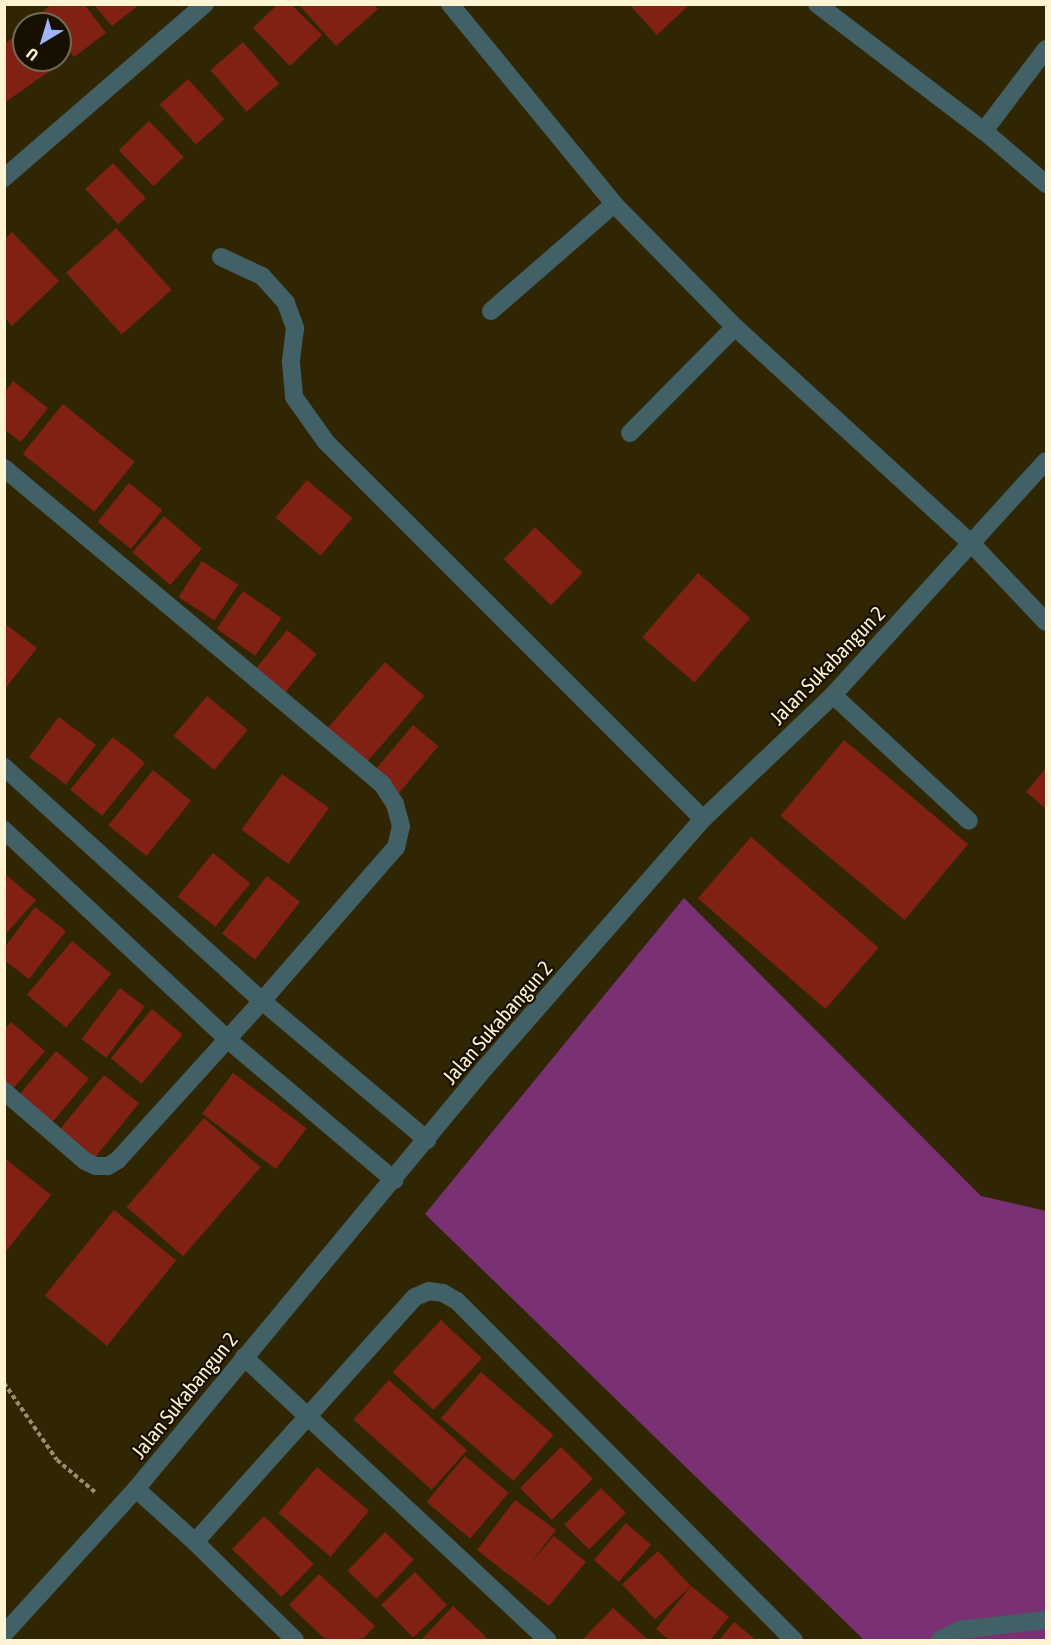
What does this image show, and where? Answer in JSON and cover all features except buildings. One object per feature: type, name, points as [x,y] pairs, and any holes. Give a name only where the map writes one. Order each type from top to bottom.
[{"type":"street","points":[[4,177],[205,4]]},
{"type":"street","points":[[450,4],[614,204],[735,327],[971,543],[1047,622]]},
{"type":"street","points":[[817,4],[984,131],[1047,184]]},
{"type":"street","points":[[984,131],[1047,49]]},
{"type":"street","points":[[491,311],[614,204]]},
{"type":"street","points":[[221,257],[262,276],[286,303],[295,328],[291,362],[294,397],[326,442],[703,819]]},
{"type":"street","points":[[630,433],[735,327]]},
{"type":"street","name":"Jalan Sukabangun 2","points":[[4,1634],[136,1489],[484,1069],[703,819],[833,695],[1047,461]]},
{"type":"street","points":[[4,468],[382,784],[395,804],[401,826],[396,847],[262,1001],[118,1160],[108,1166],[96,1166],[85,1161],[4,1091]]},
{"type":"street","points":[[833,695],[969,821]]},
{"type":"street","points":[[4,767],[262,1001],[427,1140]]},
{"type":"street","points":[[4,830],[227,1039],[394,1180]]},
{"type":"street","points":[[195,1542],[307,1414],[415,1297],[429,1291],[443,1293],[465,1310],[794,1641]]},
{"type":"street","points":[[244,1357],[548,1641]]},
{"type":"street","points":[[136,1489],[195,1542],[295,1641]]},
{"type":"street","points":[[940,1641],[959,1630],[1047,1620]]},
{"type":"path","points":[[4,1383],[57,1460],[116,1510]]},
{"type":"shaded area","points":[[684,898],[981,1196],[1046,1211],[1046,1640],[864,1640],[425,1214]]}]
